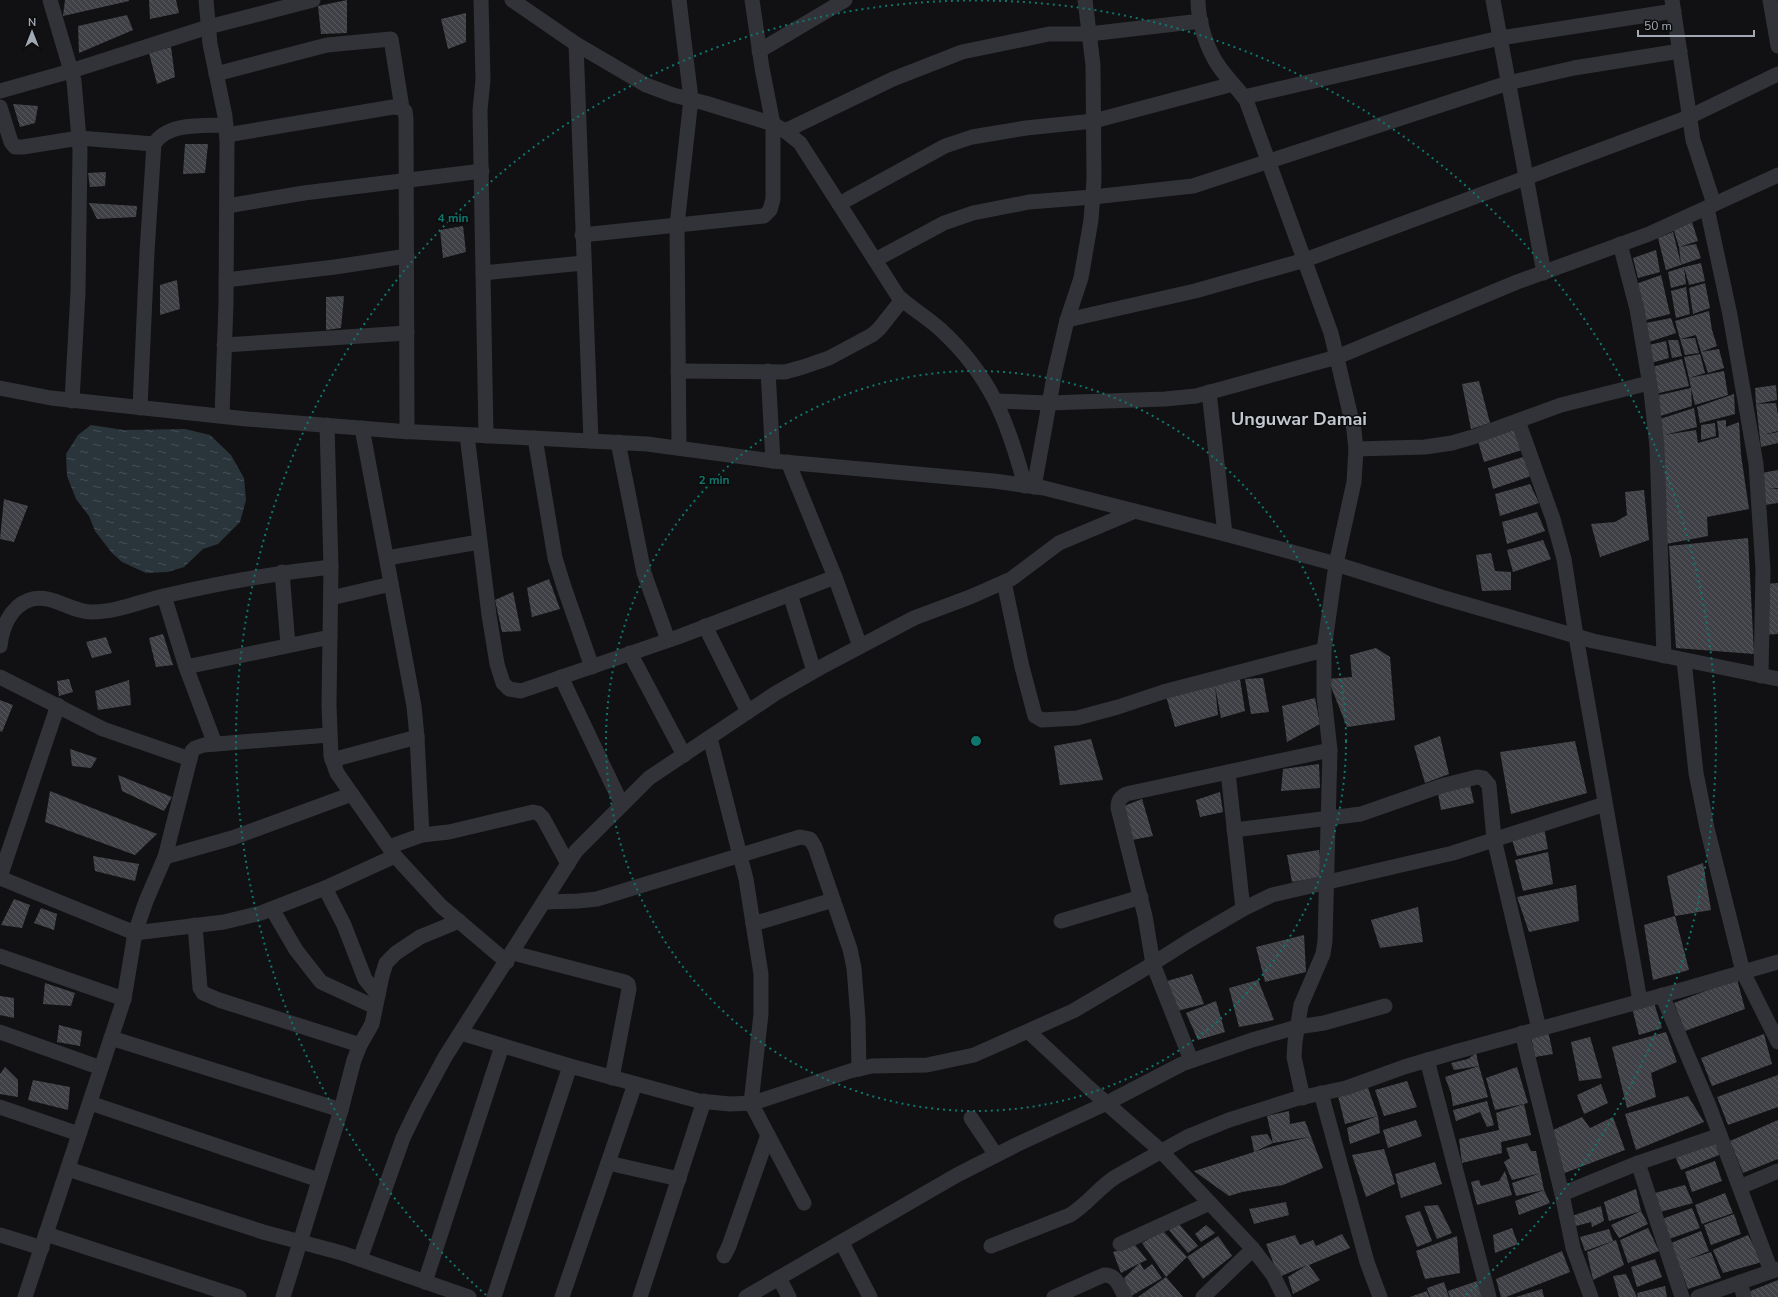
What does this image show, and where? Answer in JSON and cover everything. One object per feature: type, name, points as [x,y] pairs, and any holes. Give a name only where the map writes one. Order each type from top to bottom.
[{"type":"street","points":[[50,0],[71,71],[77,104],[79,138],[78,292],[72,401]]},
{"type":"street","points":[[206,0],[210,44],[226,130],[226,280],[222,416]]},
{"type":"street","points":[[0,91],[71,71],[208,27],[313,0]]},
{"type":"street","points":[[481,0],[483,80],[480,110],[486,436]]},
{"type":"street","points":[[512,0],[576,44],[646,85],[673,95],[691,99],[779,127],[800,143],[902,300],[941,330],[977,369],[996,401],[1029,486]]},
{"type":"street","points":[[679,0],[691,99],[677,225],[679,448]]},
{"type":"street","points":[[582,235],[764,216],[770,210],[773,199],[779,127],[759,51],[752,0]]},
{"type":"street","points":[[759,51],[844,0]]},
{"type":"street","points":[[1029,486],[1067,320],[1081,278],[1091,220],[1093,197],[1094,121],[1093,65],[1086,0]]},
{"type":"street","points":[[1198,0],[1204,34],[1212,55],[1220,68],[1244,97],[1331,333],[1354,430],[1356,449],[1354,482],[1336,564],[1324,650],[1324,696],[1330,750],[1325,883],[1325,941],[1323,954],[1301,1006],[1297,1027],[1294,1057],[1303,1098]]},
{"type":"street","points":[[1493,0],[1544,273]]},
{"type":"street","points":[[1770,0],[1778,46]]},
{"type":"street","points":[[1244,97],[1500,38],[1673,6],[1694,145],[1710,206],[1756,464],[1762,569],[1761,676]]},
{"type":"street","points":[[779,127],[962,52],[1049,34],[1089,34],[1201,21]]},
{"type":"street","points":[[216,74],[327,45],[391,39],[402,108],[405,111],[406,119],[408,432]]},
{"type":"street","points":[[576,44],[583,263],[591,441]]},
{"type":"street","points":[[875,260],[944,223],[973,213],[1029,202],[1093,197],[1193,186],[1269,162],[1356,131],[1508,83],[1574,68],[1680,51]]},
{"type":"street","points":[[1067,320],[1202,289],[1305,260],[1689,117],[1778,74]]},
{"type":"street","points":[[839,204],[945,146],[972,137],[1026,128],[1094,121],[1233,84]]},
{"type":"street","points":[[140,408],[147,252],[154,144],[159,137],[167,132],[188,127],[226,130],[393,107],[402,108]]},
{"type":"street","points":[[0,108],[11,142],[15,147],[79,138],[154,144]]},
{"type":"street","points":[[227,206],[304,192],[482,171]]},
{"type":"street","points":[[996,401],[1049,403],[1165,399],[1196,396],[1337,357],[1544,273],[1649,234],[1778,175]]},
{"type":"street","points":[[1620,244],[1637,309],[1649,383],[1657,447],[1664,656]]},
{"type":"street","points":[[226,280],[335,267],[407,256]]},
{"type":"street","points":[[483,273],[583,263]]},
{"type":"street","points":[[678,371],[785,372],[803,367],[836,354],[872,335],[880,329],[902,300]]},
{"type":"street","points":[[224,345],[407,333]]},
{"type":"street","points":[[768,371],[780,462],[835,577],[860,646]]},
{"type":"street","points":[[1356,449],[1425,447],[1452,443],[1476,436],[1561,405],[1649,383]]},
{"type":"street","points":[[0,388],[72,401],[222,416],[408,432],[647,444],[780,462],[994,481],[1029,486],[1135,511],[1336,564],[1441,597],[1576,636],[1664,656],[1778,679]]},
{"type":"street","points":[[1209,392],[1225,534]]},
{"type":"street","points":[[1518,421],[1553,519],[1564,559],[1576,636],[1640,1001]]},
{"type":"street","points":[[327,425],[331,567],[329,747],[332,760],[338,773],[392,852],[442,906],[459,921],[510,957],[625,982],[628,984],[629,989],[612,1078]]},
{"type":"street","points":[[362,428],[414,706],[422,835]]},
{"type":"street","points":[[467,435],[488,615],[497,664],[503,683],[509,689],[521,691],[592,667],[835,577]]},
{"type":"street","points":[[535,438],[555,558],[592,667]]},
{"type":"street","points":[[618,442],[644,573],[668,640]]},
{"type":"street","points":[[360,1259],[403,1138],[418,1107],[446,1057],[576,851],[649,778],[776,693],[814,671],[914,618],[1011,579],[1059,543],[1135,511]]},
{"type":"street","points":[[387,558],[480,542]]},
{"type":"street","points":[[0,646],[1,637],[10,615],[19,606],[29,600],[39,598],[50,600],[92,613],[112,610],[164,596],[282,572],[331,567]]},
{"type":"street","points":[[282,572],[288,645]]},
{"type":"street","points":[[1004,582],[1022,667],[1035,716],[1042,720],[1077,718],[1118,707],[1163,692],[1324,650]]},
{"type":"street","points":[[331,598],[391,584]]},
{"type":"street","points":[[790,594],[814,671]]},
{"type":"street","points":[[164,596],[186,667],[215,744]]},
{"type":"street","points":[[705,626],[748,712]]},
{"type":"street","points":[[186,667],[330,637]]},
{"type":"street","points":[[630,653],[684,755]]},
{"type":"street","points":[[1684,660],[1696,773],[1707,828],[1743,972],[1778,1042]]},
{"type":"street","points":[[0,677],[103,729],[190,759]]},
{"type":"street","points":[[561,677],[622,805]]},
{"type":"street","points":[[58,706],[0,877],[135,933],[224,922],[261,913],[325,888],[422,835],[449,832],[527,813],[538,813],[543,818],[568,864]]},
{"type":"street","points":[[28,1296],[44,1241],[124,999],[135,933],[152,886],[165,857],[194,748],[215,744],[329,735]]},
{"type":"street","points":[[332,760],[417,737]]},
{"type":"street","points":[[710,738],[746,879],[761,974],[761,1014],[751,1103],[804,1203]]},
{"type":"street","points":[[1191,1060],[1153,964],[1140,896],[1118,808],[1120,798],[1126,794],[1330,750]]},
{"type":"street","points":[[1228,772],[1243,909]]},
{"type":"street","points":[[1234,830],[1361,814],[1441,786],[1477,777],[1483,778],[1489,785],[1494,840],[1538,1029]]},
{"type":"street","points":[[165,857],[232,838],[352,794]]},
{"type":"street","points":[[461,1033],[612,1078],[704,1101],[730,1104],[751,1103],[872,1066],[927,1064],[974,1055],[1029,1032],[1073,1011],[1243,909],[1272,895],[1453,853],[1605,804]]},
{"type":"street","points":[[545,902],[597,899],[800,837],[810,839],[833,900],[850,950],[854,968],[858,1019],[859,1069]]},
{"type":"street","points":[[325,888],[344,925],[365,979],[377,1001]]},
{"type":"street","points":[[1061,921],[1140,896]]},
{"type":"street","points":[[753,924],[833,900]]},
{"type":"street","points":[[272,908],[296,950],[321,982],[377,1001]]},
{"type":"street","points":[[283,1297],[354,1060],[360,1045],[372,1024],[386,963],[396,953],[420,937],[459,921]]},
{"type":"street","points":[[195,925],[200,988],[203,993],[219,1000],[360,1045]]},
{"type":"street","points":[[0,956],[124,999]]},
{"type":"street","points":[[991,1246],[1070,1215],[1079,1209],[1106,1182],[1187,1137],[1229,1120],[1321,1093],[1346,1088],[1427,1060],[1662,996],[1778,962]]},
{"type":"street","points":[[1662,996],[1775,1270],[1698,1297]]},
{"type":"street","points":[[746,1297],[917,1197],[996,1155],[1107,1103],[1191,1060],[1297,1027],[1324,1023],[1385,1006]]},
{"type":"street","points":[[0,1032],[101,1068]]},
{"type":"street","points":[[1029,1032],[1161,1151],[1252,1249],[1273,1276],[1284,1297]]},
{"type":"street","points":[[1522,1033],[1574,1248],[1591,1297]]},
{"type":"street","points":[[111,1038],[340,1110]]},
{"type":"street","points":[[425,1282],[502,1046]]},
{"type":"street","points":[[1427,1060],[1489,1297]]},
{"type":"street","points":[[494,1297],[570,1066]]},
{"type":"street","points":[[562,1297],[635,1084]]},
{"type":"street","points":[[1321,1093],[1367,1262],[1380,1297]]},
{"type":"street","points":[[640,1297],[704,1101]]},
{"type":"street","points":[[90,1103],[319,1180]]},
{"type":"street","points":[[0,1107],[80,1134]]},
{"type":"street","points":[[971,1118],[996,1155]]},
{"type":"street","points":[[724,1256],[768,1135]]},
{"type":"street","points":[[1562,1194],[1638,1164],[1720,1135]]},
{"type":"street","points":[[608,1163],[679,1179]]},
{"type":"street","points":[[1638,1164],[1682,1297]]},
{"type":"street","points":[[68,1169],[264,1232],[360,1259],[469,1297]]},
{"type":"street","points":[[1740,1187],[1778,1171]]},
{"type":"street","points":[[1120,1244],[1210,1203]]},
{"type":"street","points":[[0,1235],[44,1241],[239,1297]]},
{"type":"street","points":[[842,1242],[870,1297]]},
{"type":"street","points":[[1202,1297],[1252,1249]]},
{"type":"street","points":[[1054,1297],[1104,1276],[1110,1275],[1114,1278],[1125,1297]]},
{"type":"street","points":[[779,1278],[789,1297]]},
{"type":"street","points":[[1740,1282],[1744,1297]]},
{"type":"water","points":[[91,425],[124,430],[185,429],[210,435],[231,455],[244,478],[246,500],[240,522],[218,544],[203,549],[184,567],[168,572],[146,573],[122,562],[112,553],[95,531],[89,516],[76,499],[67,476],[66,454],[78,435]]},
{"type":"building","points":[[65,0],[129,0],[129,1],[63,16]]},
{"type":"building","points":[[149,0],[176,0],[179,13],[150,19]]},
{"type":"building","points":[[347,0],[347,33],[321,34],[318,6]]},
{"type":"building","points":[[466,13],[466,42],[448,49],[441,19]]},
{"type":"building","points":[[127,15],[133,30],[79,53],[78,26]]},
{"type":"building","points":[[171,47],[175,77],[157,84],[149,53]]},
{"type":"building","points":[[13,104],[38,106],[35,123],[20,127]]},
{"type":"building","points":[[185,144],[208,144],[205,173],[183,174]]},
{"type":"building","points":[[106,172],[105,186],[90,187],[88,173]]},
{"type":"building","points":[[89,203],[137,206],[136,217],[97,219]]},
{"type":"building","points":[[1692,222],[1698,241],[1679,247],[1673,228]]},
{"type":"building","points":[[463,226],[466,252],[443,258],[440,230]]},
{"type":"building","points":[[1673,232],[1681,264],[1679,247],[1696,244],[1701,258],[1666,270],[1658,238]]},
{"type":"building","points":[[1656,250],[1660,272],[1638,278],[1633,258]]},
{"type":"building","points":[[1701,263],[1705,281],[1689,285],[1684,267]]},
{"type":"building","points":[[1684,267],[1686,284],[1671,288],[1668,272]]},
{"type":"building","points":[[1661,275],[1670,314],[1642,321],[1636,284]]},
{"type":"building","points":[[177,280],[180,309],[160,315],[160,285]]},
{"type":"building","points":[[1705,283],[1710,308],[1693,314],[1689,288]]},
{"type":"building","points":[[1686,287],[1690,314],[1676,318],[1671,291]]},
{"type":"building","points":[[344,296],[341,328],[326,330],[326,297]]},
{"type":"building","points":[[1709,311],[1712,330],[1717,346],[1701,352],[1696,335],[1680,339],[1675,321]]},
{"type":"building","points":[[1671,318],[1676,333],[1649,342],[1646,323]]},
{"type":"building","points":[[1695,338],[1699,353],[1685,355],[1680,339]]},
{"type":"building","points":[[1668,340],[1678,340],[1682,356],[1672,358]]},
{"type":"building","points":[[1666,341],[1669,358],[1651,363],[1649,345]]},
{"type":"building","points":[[1719,349],[1724,368],[1708,373],[1701,352]]},
{"type":"building","points":[[1700,354],[1705,373],[1689,378],[1684,357]]},
{"type":"building","points":[[1682,359],[1689,386],[1655,394],[1652,367]]},
{"type":"building","points":[[1724,371],[1728,395],[1695,405],[1689,378]]},
{"type":"building","points":[[1479,381],[1490,423],[1471,429],[1462,384]]},
{"type":"building","points":[[1776,385],[1777,400],[1756,404],[1755,388]]},
{"type":"building","points":[[1691,388],[1692,406],[1657,417],[1655,396]]},
{"type":"building","points":[[1734,394],[1735,414],[1700,423],[1697,407]]},
{"type":"building","points":[[1776,403],[1778,431],[1763,435],[1778,432],[1778,443],[1761,447],[1756,404]]},
{"type":"building","points":[[1694,408],[1697,427],[1664,435],[1696,430],[1698,443],[1719,437],[1717,421],[1726,420],[1726,427],[1739,422],[1741,455],[1749,509],[1707,517],[1708,536],[1661,545],[1660,419]]},
{"type":"building","points":[[1715,423],[1716,436],[1701,440],[1701,425]]},
{"type":"building","points":[[1514,430],[1522,450],[1484,462],[1478,441]]},
{"type":"building","points":[[1523,457],[1531,476],[1493,489],[1488,468]]},
{"type":"building","points":[[1778,470],[1778,488],[1769,489],[1778,489],[1778,503],[1765,505],[1761,473]]},
{"type":"building","points":[[1530,484],[1539,503],[1500,516],[1495,494]]},
{"type":"building","points":[[1644,490],[1649,540],[1600,557],[1591,524],[1615,522],[1627,515],[1625,492]]},
{"type":"building","points":[[4,499],[28,506],[14,542],[0,539]]},
{"type":"building","points":[[1537,512],[1545,531],[1507,544],[1502,522]]},
{"type":"building","points":[[1748,538],[1754,654],[1676,648],[1669,546]]},
{"type":"building","points":[[1543,540],[1551,559],[1513,572],[1507,550]]},
{"type":"building","points":[[1491,553],[1495,571],[1511,572],[1511,590],[1482,591],[1476,555]]},
{"type":"building","points":[[549,579],[560,609],[532,617],[527,588]]},
{"type":"building","points":[[1778,583],[1778,634],[1762,635],[1765,584]]},
{"type":"building","points":[[513,592],[521,631],[502,632],[495,600]]},
{"type":"building","points":[[163,634],[173,665],[156,667],[149,638]]},
{"type":"building","points":[[106,637],[112,653],[92,658],[86,642]]},
{"type":"building","points":[[1376,648],[1390,657],[1395,720],[1347,727],[1328,679],[1352,677],[1350,655]]},
{"type":"building","points":[[1263,678],[1269,712],[1251,714],[1245,679]]},
{"type":"building","points":[[69,679],[73,692],[59,696],[57,681]]},
{"type":"building","points":[[1240,679],[1245,711],[1221,718],[1215,686],[1218,715],[1175,727],[1166,696]]},
{"type":"building","points":[[129,680],[131,705],[98,710],[95,691]]},
{"type":"building","points":[[1315,698],[1320,724],[1287,742],[1282,706]]},
{"type":"building","points":[[0,700],[13,705],[2,732],[0,731]]},
{"type":"building","points":[[1440,736],[1449,774],[1425,783],[1414,746]]},
{"type":"building","points":[[1091,739],[1103,780],[1060,785],[1054,746]]},
{"type":"building","points":[[1575,741],[1587,793],[1511,814],[1500,752]]},
{"type":"building","points":[[70,749],[97,758],[91,768],[72,766]]},
{"type":"building","points":[[1319,764],[1320,788],[1281,791],[1283,769]]},
{"type":"building","points":[[118,775],[172,797],[164,811],[122,791]]},
{"type":"building","points":[[1470,785],[1474,803],[1441,810],[1438,793]]},
{"type":"building","points":[[50,791],[157,834],[135,855],[45,822]]},
{"type":"building","points":[[1220,792],[1223,812],[1200,817],[1196,800]]},
{"type":"building","points":[[1142,799],[1153,836],[1132,840],[1124,806]]},
{"type":"building","points":[[1544,827],[1548,849],[1517,856],[1512,840]]},
{"type":"building","points":[[1319,850],[1323,877],[1292,882],[1287,855]]},
{"type":"building","points":[[1548,852],[1553,884],[1523,891],[1515,860]]},
{"type":"building","points":[[93,856],[139,864],[135,881],[95,871]]},
{"type":"building","points":[[1703,863],[1711,910],[1675,916],[1667,876]]},
{"type":"building","points":[[1576,885],[1579,921],[1529,932],[1517,897]]},
{"type":"building","points":[[14,899],[30,905],[22,928],[1,925]]},
{"type":"building","points":[[1418,907],[1423,942],[1380,948],[1371,920]]},
{"type":"building","points":[[41,908],[57,914],[54,930],[34,923]]},
{"type":"building","points":[[1675,916],[1689,970],[1653,980],[1644,925]]},
{"type":"building","points":[[1304,935],[1306,972],[1265,982],[1256,947]]},
{"type":"building","points":[[1192,974],[1204,1004],[1177,1011],[1167,981]]},
{"type":"building","points":[[1737,979],[1745,1009],[1685,1031],[1674,1003]]},
{"type":"building","points":[[1258,980],[1274,1020],[1239,1027],[1229,988]]},
{"type":"building","points":[[45,983],[75,993],[71,1006],[43,1004]]},
{"type":"building","points":[[0,996],[14,998],[14,1018],[0,1015]]},
{"type":"building","points":[[1216,1001],[1225,1032],[1198,1040],[1186,1013]]},
{"type":"building","points":[[1654,1003],[1662,1028],[1639,1035],[1632,1008]]},
{"type":"building","points":[[59,1025],[82,1031],[80,1046],[57,1042]]},
{"type":"building","points":[[1548,1031],[1553,1054],[1535,1057],[1531,1036]]},
{"type":"building","points":[[1666,1032],[1677,1062],[1651,1073],[1656,1097],[1627,1108],[1612,1047]]},
{"type":"building","points":[[1764,1034],[1772,1064],[1712,1086],[1701,1058]]},
{"type":"building","points":[[1590,1037],[1602,1078],[1579,1081],[1571,1042]]},
{"type":"building","points":[[1476,1053],[1479,1066],[1454,1070],[1451,1063],[1468,1059]]},
{"type":"building","points":[[1479,1066],[1488,1097],[1453,1106],[1451,1093],[1445,1077]]},
{"type":"building","points":[[5,1067],[18,1080],[18,1097],[0,1094],[0,1074]]},
{"type":"building","points":[[1517,1067],[1528,1103],[1495,1110],[1486,1078]]},
{"type":"building","points":[[1778,1075],[1778,1107],[1728,1125],[1717,1097]]},
{"type":"building","points":[[33,1080],[70,1087],[68,1110],[28,1100]]},
{"type":"building","points":[[1407,1081],[1417,1107],[1384,1116],[1375,1090]]},
{"type":"building","points":[[1601,1084],[1608,1103],[1584,1114],[1577,1095]]},
{"type":"building","points":[[1367,1085],[1378,1116],[1380,1133],[1350,1144],[1347,1128],[1377,1116],[1345,1124],[1338,1096]]},
{"type":"building","points":[[1688,1096],[1704,1122],[1636,1150],[1625,1114]]},
{"type":"building","points":[[1487,1101],[1494,1125],[1487,1127],[1480,1112],[1456,1121],[1453,1110]]},
{"type":"building","points":[[1524,1104],[1531,1135],[1501,1142],[1502,1153],[1462,1163],[1459,1139],[1499,1130],[1496,1113]]},
{"type":"building","points":[[1289,1111],[1290,1124],[1305,1121],[1323,1168],[1283,1185],[1242,1192],[1229,1196],[1194,1171],[1266,1148],[1309,1137],[1273,1143],[1267,1116]]},
{"type":"building","points":[[1582,1117],[1590,1128],[1613,1117],[1625,1150],[1562,1174],[1551,1131]]},
{"type":"building","points":[[1416,1120],[1422,1136],[1388,1148],[1383,1130]]},
{"type":"building","points":[[1778,1120],[1778,1159],[1743,1173],[1730,1141]]},
{"type":"building","points":[[1267,1134],[1273,1143],[1254,1152],[1251,1136]]},
{"type":"building","points":[[1715,1140],[1719,1155],[1681,1170],[1675,1156]]},
{"type":"building","points":[[1527,1143],[1531,1151],[1536,1151],[1541,1173],[1512,1180],[1504,1162],[1510,1158],[1506,1148]]},
{"type":"building","points":[[1384,1149],[1395,1184],[1366,1197],[1352,1155]]},
{"type":"building","points":[[1715,1161],[1722,1181],[1692,1192],[1685,1172]]},
{"type":"building","points":[[1435,1162],[1442,1184],[1401,1198],[1395,1174]]},
{"type":"building","points":[[1505,1171],[1512,1195],[1477,1205],[1471,1182],[1479,1180],[1481,1186],[1499,1181]]},
{"type":"building","points":[[1541,1173],[1544,1190],[1516,1196],[1512,1183]]},
{"type":"building","points":[[1685,1185],[1693,1203],[1660,1212],[1655,1193]]},
{"type":"building","points":[[1636,1189],[1641,1211],[1609,1221],[1604,1202]]},
{"type":"building","points":[[1544,1190],[1550,1203],[1519,1215],[1515,1201]]},
{"type":"building","points":[[1725,1193],[1733,1213],[1702,1224],[1695,1205]]},
{"type":"building","points":[[1286,1202],[1289,1215],[1254,1224],[1249,1209]]},
{"type":"building","points":[[1438,1205],[1452,1233],[1437,1239],[1424,1206]]},
{"type":"building","points":[[1601,1206],[1604,1221],[1592,1227],[1591,1222],[1576,1226],[1572,1216]]},
{"type":"building","points":[[1692,1208],[1700,1228],[1669,1239],[1662,1219]]},
{"type":"building","points":[[1420,1211],[1432,1241],[1417,1247],[1405,1216]]},
{"type":"building","points":[[1641,1211],[1648,1224],[1619,1238],[1611,1225]]},
{"type":"building","points":[[1734,1214],[1741,1234],[1711,1245],[1704,1225]]},
{"type":"building","points":[[1179,1224],[1198,1246],[1188,1253],[1169,1230]]},
{"type":"building","points":[[1206,1225],[1215,1233],[1201,1242],[1195,1234]]},
{"type":"building","points":[[1512,1228],[1518,1244],[1495,1253],[1493,1235]]},
{"type":"building","points":[[1648,1228],[1659,1251],[1628,1263],[1620,1240]]},
{"type":"building","points":[[1609,1229],[1613,1241],[1585,1251],[1580,1237]]},
{"type":"building","points":[[1163,1231],[1187,1257],[1166,1277],[1142,1243]]},
{"type":"building","points":[[1701,1231],[1709,1251],[1684,1261],[1711,1252],[1721,1278],[1688,1289],[1671,1243]]},
{"type":"building","points":[[1342,1234],[1350,1248],[1309,1265],[1320,1280],[1293,1294],[1288,1277],[1307,1265],[1279,1277],[1266,1244],[1295,1235],[1300,1245],[1313,1240],[1316,1246]]},
{"type":"building","points":[[1748,1235],[1762,1262],[1723,1273],[1713,1250]]},
{"type":"building","points":[[1218,1236],[1232,1256],[1203,1279],[1187,1257]]},
{"type":"building","points":[[1457,1236],[1460,1273],[1425,1279],[1416,1251]]},
{"type":"building","points":[[1616,1240],[1624,1265],[1593,1280],[1587,1252]]},
{"type":"building","points":[[1135,1245],[1147,1260],[1121,1273],[1113,1252]]},
{"type":"building","points":[[1562,1251],[1570,1272],[1506,1297],[1501,1297],[1496,1279]]},
{"type":"building","points":[[1655,1259],[1662,1277],[1637,1287],[1631,1267]]},
{"type":"building","points":[[1140,1263],[1144,1270],[1152,1264],[1162,1278],[1131,1296],[1124,1278]]},
{"type":"building","points":[[1626,1274],[1637,1297],[1619,1297],[1613,1276]]},
{"type":"building","points":[[1166,1277],[1183,1297],[1138,1297]]},
{"type":"building","points":[[1778,1280],[1778,1297],[1750,1297],[1748,1292]]},
{"type":"building","points":[[1477,1281],[1483,1297],[1450,1297],[1448,1291]]},
{"type":"building","points":[[1444,1282],[1449,1297],[1430,1297],[1427,1288]]},
{"type":"building","points":[[1665,1286],[1667,1297],[1638,1297],[1637,1293]]},
{"type":"building","points":[[1542,1289],[1544,1297],[1516,1297]]},
{"type":"building","points":[[1427,1291],[1429,1297],[1410,1297]]},
{"type":"district","name":"Unguwar Damai","points":[[1299,419]]}]
